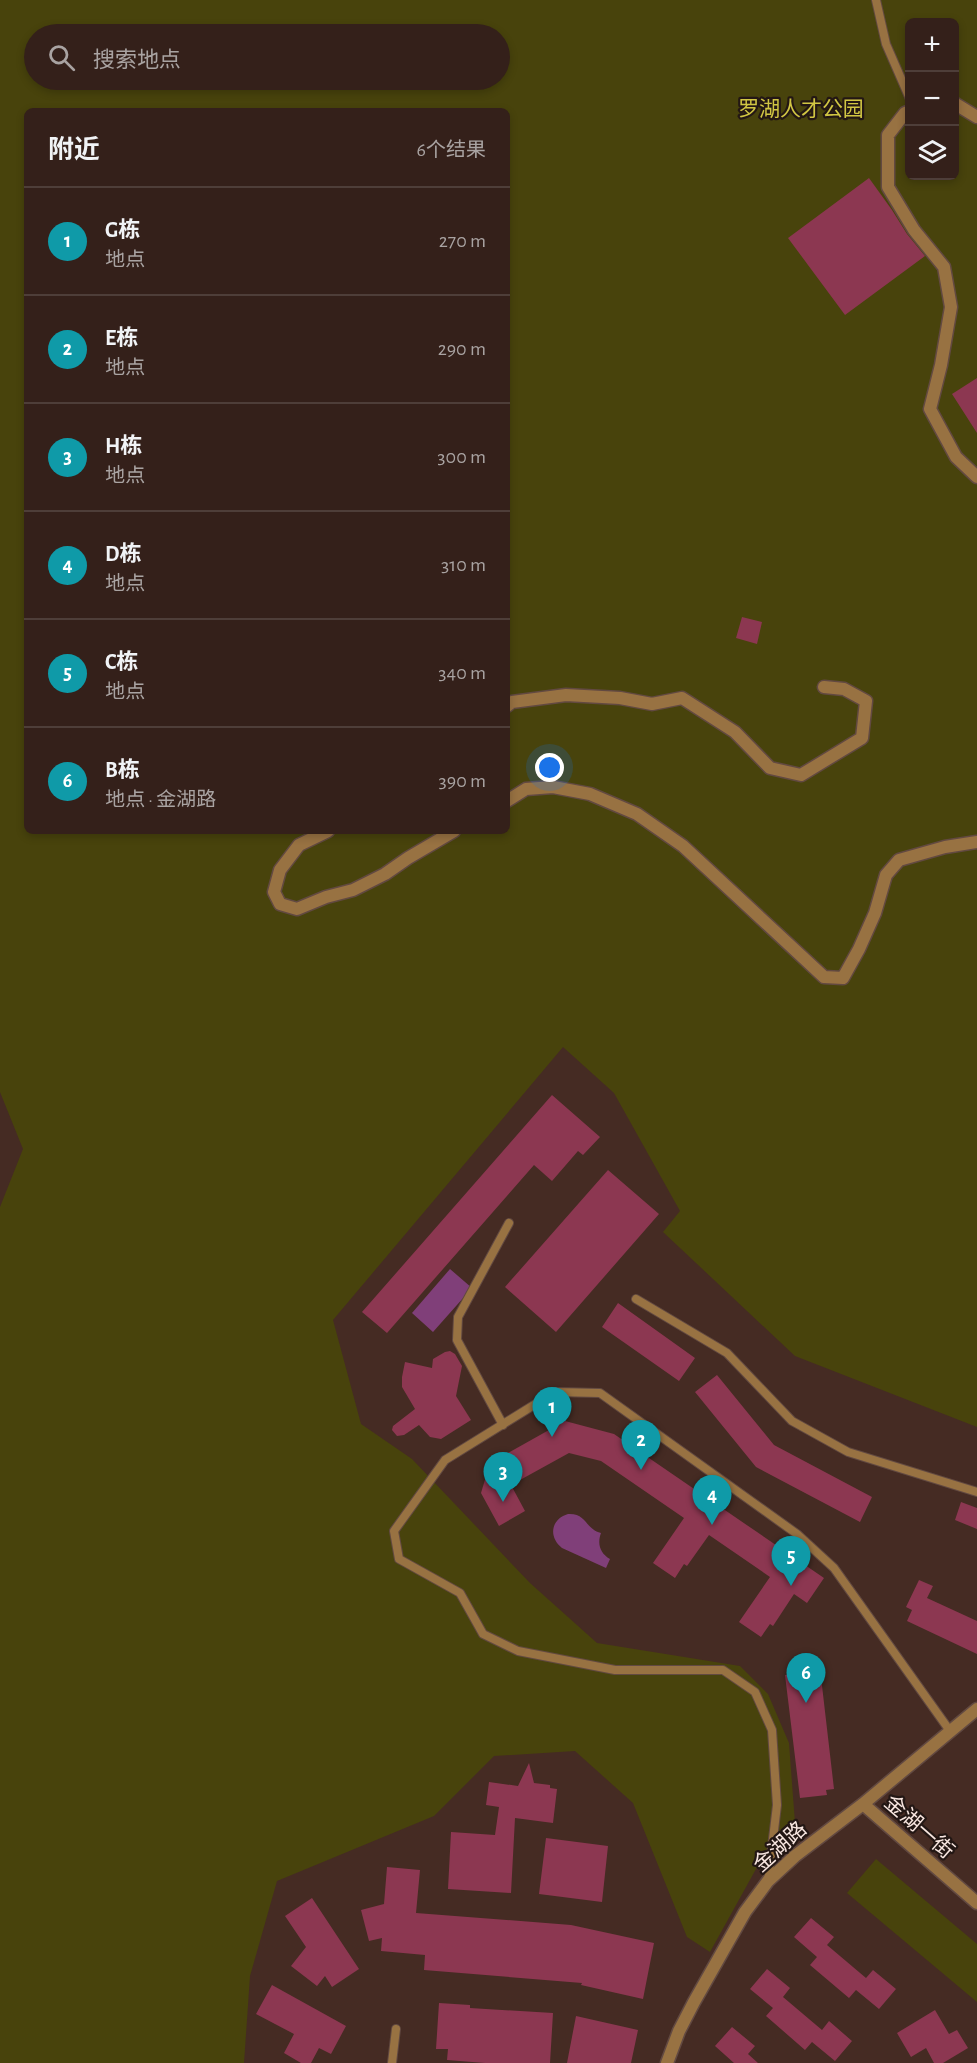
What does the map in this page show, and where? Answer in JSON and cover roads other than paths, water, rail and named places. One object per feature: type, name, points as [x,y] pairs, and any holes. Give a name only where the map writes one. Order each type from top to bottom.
[{"type":"street","points":[[959,107],[977,117]]},
{"type":"street","points":[[905,113],[888,135],[888,187],[914,230],[944,267],[951,307],[930,409],[957,457],[977,477]]},
{"type":"street","points":[[510,704],[566,695],[620,698],[652,704],[682,698],[735,732],[770,768],[801,775],[862,738],[866,701],[844,688],[824,687]]},
{"type":"street","points":[[510,799],[526,789],[554,787],[590,794],[637,814],[682,846],[824,976],[843,978],[875,913],[886,875],[899,860],[945,847],[977,842]]},
{"type":"street","points":[[322,834],[300,845],[280,870],[274,892],[280,904],[297,909],[326,897],[353,890],[385,874],[449,834]]},
{"type":"street","name":"金湖路","points":[[667,2063],[679,2031],[694,2002],[746,1912],[768,1881],[795,1856],[863,1804],[977,1709]]},
{"type":"street","name":"金湖一街","points":[[863,1804],[977,1903]]},
{"type":"lane","points":[[876,0],[886,44],[905,89]]},
{"type":"lane","points":[[503,1425],[457,1340],[458,1317],[509,1223]]},
{"type":"lane","points":[[636,1299],[727,1353],[792,1421],[848,1452],[977,1492]]},
{"type":"lane","points":[[768,1881],[777,1804],[773,1740],[772,1730],[755,1692],[723,1670],[615,1670],[518,1651],[483,1634],[460,1593],[399,1559],[394,1531],[445,1460],[555,1392],[600,1393],[797,1534],[834,1568],[950,1731]]},
{"type":"lane","points":[[392,2063],[396,2029]]},
{"type":"place","name":"G栋","points":[[552,1437]]},
{"type":"place","name":"E栋","points":[[641,1470]]},
{"type":"place","name":"H栋","points":[[503,1502]]},
{"type":"place","name":"D栋","points":[[712,1525]]},
{"type":"place","name":"C栋","points":[[791,1586]]},
{"type":"place","name":"B栋","points":[[806,1703]]},
{"type":"park label","name":"罗湖人才公园","points":[[801,109]]}]
